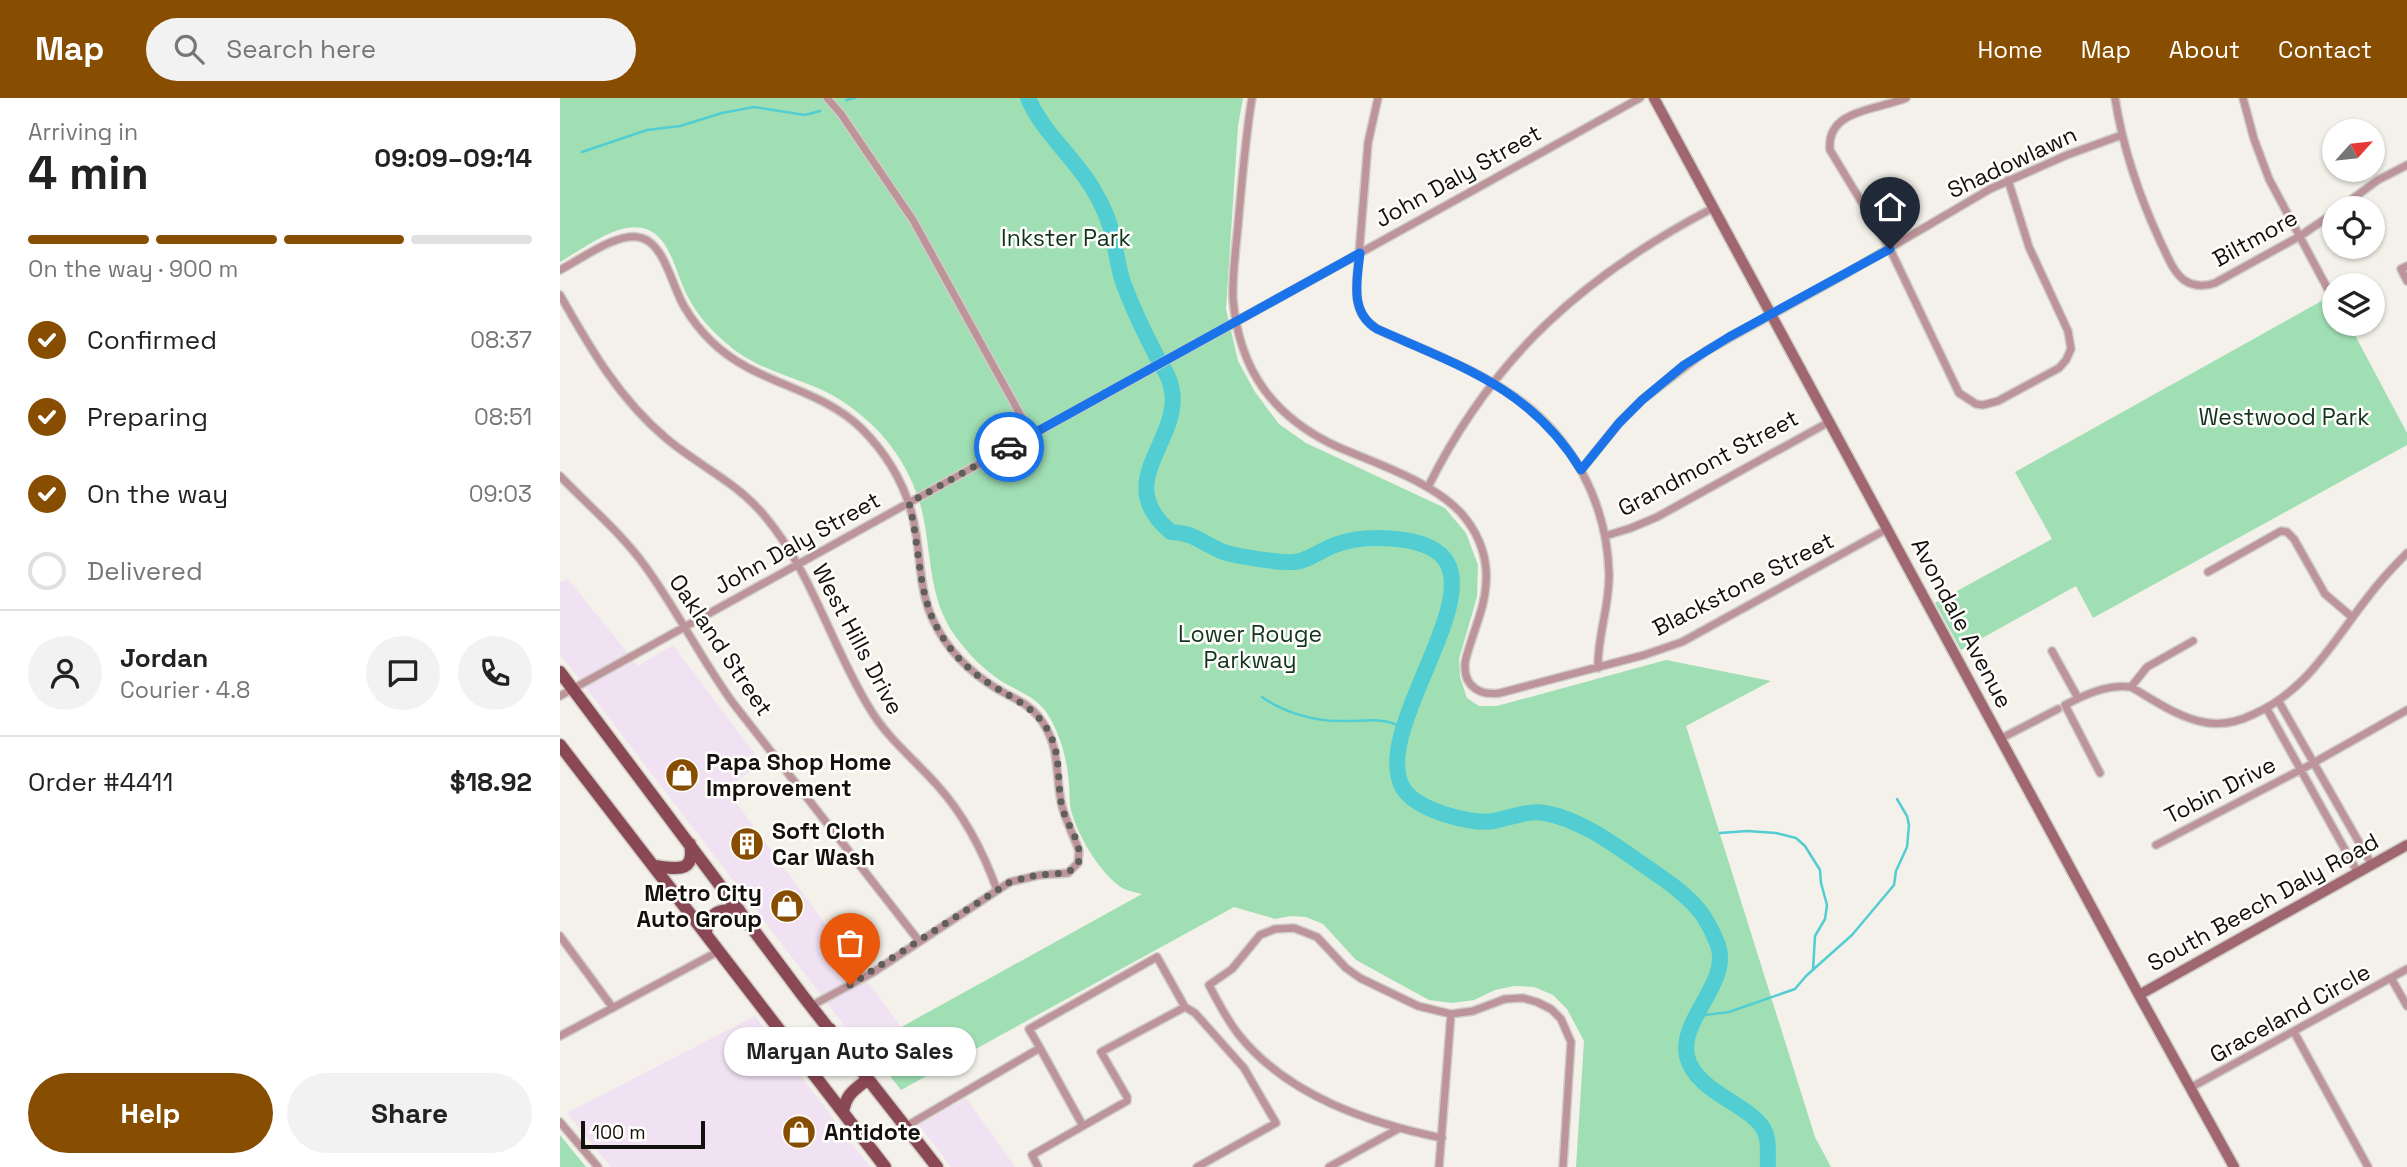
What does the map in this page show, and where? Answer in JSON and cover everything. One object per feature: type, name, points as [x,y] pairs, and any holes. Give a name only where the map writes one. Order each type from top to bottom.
[{"type":"main road","points":[[560,672],[811,1006],[937,1167]]},
{"type":"main road","points":[[560,745],[885,1167]]},
{"type":"main road","points":[[654,866],[678,869],[684,867],[690,860],[690,844]]},
{"type":"main road","points":[[706,932],[714,914],[725,909],[739,910]]},
{"type":"main road","points":[[795,1049],[822,1051],[828,1045],[830,1029]]},
{"type":"main road","points":[[843,1112],[845,1100],[868,1079]]},
{"type":"street","points":[[827,98],[841,114],[913,220],[1031,434]]},
{"type":"street","points":[[1252,98],[1233,299],[1242,347],[1251,371],[1280,409],[1303,427],[1328,442],[1428,487],[1456,435],[1493,384],[1540,330],[1590,284],[1642,248],[1713,208]]},
{"type":"street","points":[[1378,98],[1368,143],[1357,300],[1360,312],[1368,323],[1377,329],[1517,398],[1542,419],[1563,442],[1581,470],[1596,504],[1605,536],[1608,592],[1598,668]]},
{"type":"street","name":"John Daly Street","points":[[560,696],[1640,98]]},
{"type":"street","name":"Avondale Avenue","points":[[1654,98],[2234,1167]]},
{"type":"street","points":[[1906,98],[1888,106],[1843,118],[1829,139],[1830,150],[1890,249],[1959,393],[1983,405],[1998,401],[2059,368],[2069,356],[2071,337],[2029,247],[2008,180]]},
{"type":"street","points":[[2115,98],[2122,135]]},
{"type":"street","points":[[2243,98],[2260,156],[2278,197],[2322,278]]},
{"type":"street","name":"Shadowlawn","points":[[1581,470],[1619,423],[1663,382],[1706,351],[2008,180],[2122,135]]},
{"type":"street","name":"Biltmore","points":[[2122,135],[2152,223],[2178,274],[2191,284],[2204,286],[2215,283],[2322,221]]},
{"type":"street","points":[[2356,196],[2378,180],[2407,165]]},
{"type":"street","points":[[560,270],[621,237],[636,236],[649,241],[660,253],[684,307],[710,340],[749,369],[817,397],[852,420],[873,441],[901,482],[916,533],[923,590],[928,608],[942,636],[975,674],[1027,705],[1041,720],[1052,738],[1063,809],[1079,851],[1080,858],[1076,866],[1068,873],[1026,877],[1010,882],[872,973],[811,1006]]},
{"type":"street","points":[[2407,266],[2401,269],[2407,281]]},
{"type":"street","name":"West Hills Drive","points":[[560,295],[594,355],[626,399],[668,440],[752,501],[772,524],[797,564],[869,708],[892,739],[936,784],[960,814],[980,848],[997,890]]},
{"type":"street","name":"Grandmont Street","points":[[1605,536],[1657,517],[1829,422]]},
{"type":"street","name":"Oakland Street","points":[[560,476],[632,550],[659,586],[733,703],[919,941]]},
{"type":"street","name":"Blackstone Street","points":[[1428,487],[1454,505],[1464,516],[1476,534],[1483,553],[1485,592],[1465,667],[1472,687],[1481,693],[1493,694],[1598,668],[1644,655],[1699,634],[1887,529]]},
{"type":"street","points":[[2208,572],[2280,531],[2287,532],[2294,539],[2325,594],[2352,617]]},
{"type":"street","points":[[2100,773],[2065,705],[2109,687],[2132,687],[2187,718],[2213,724],[2241,720],[2267,709],[2279,702],[2313,671],[2386,573],[2407,553]]},
{"type":"street","points":[[2132,687],[2147,667],[2193,641]]},
{"type":"street","points":[[2052,651],[2078,698]]},
{"type":"street","name":"Tobin Drive","points":[[2279,702],[2372,865]]},
{"type":"street","points":[[2000,739],[2058,709]]},
{"type":"street","name":"Tobin Drive","points":[[2267,709],[2358,873]]},
{"type":"street","name":"Tobin Drive","points":[[2156,845],[2301,770],[2407,710]]},
{"type":"street","name":"South Beech Daly Road","points":[[2139,995],[2407,845]]},
{"type":"street","points":[[1442,1138],[1398,1129],[1305,1089],[1278,1071],[1239,1035],[1209,985],[1232,969],[1260,935],[1275,929],[1294,928],[1317,937],[1346,968],[1374,986],[1418,1006],[1451,1014],[1473,1011],[1505,999],[1523,998],[1545,1006],[1560,1019],[1569,1035],[1572,1053],[1563,1167]]},
{"type":"street","points":[[560,936],[613,1008]]},
{"type":"street","points":[[560,1036],[720,950]]},
{"type":"street","points":[[1083,1126],[1029,1029],[1157,957],[1185,1007],[1195,1013],[1244,1068],[1276,1122],[1197,1167]]},
{"type":"street","name":"Graceland Circle","points":[[2190,1088],[2407,970]]},
{"type":"street","points":[[2391,978],[2407,1006]]},
{"type":"street","points":[[1038,1167],[1032,1155],[1127,1101],[1101,1052],[1185,1007]]},
{"type":"street","points":[[1439,1167],[1451,1014]]},
{"type":"street","points":[[2294,1032],[2368,1167]]},
{"type":"street","points":[[905,1127],[1040,1048]]},
{"type":"street","points":[[560,1122],[598,1167]]},
{"type":"street","points":[[1329,1167],[1398,1129]]},
{"type":"shaded area","points":[[568,579],[638,666],[673,645],[761,762],[727,790],[901,1027],[867,1046],[860,1046],[560,654],[560,583]]},
{"type":"shaded area","points":[[755,1016],[870,1167],[611,1167],[567,1113]]},
{"type":"shaded area","points":[[966,1098],[1015,1167],[951,1167],[919,1125]]},
{"type":"green space","name":"Lower Rouge Parkway","points":[[560,98],[1243,98],[1238,126],[1226,309],[1238,361],[1255,392],[1279,424],[1306,443],[1445,508],[1466,533],[1478,565],[1477,597],[1459,659],[1460,677],[1467,698],[1479,706],[1497,706],[1666,660],[1771,681],[1686,726],[1815,1137],[1831,1167],[1576,1167],[1584,1041],[1567,1009],[1553,995],[1534,987],[1514,986],[1495,990],[1474,1000],[1452,1003],[1429,1000],[1356,960],[1323,924],[1306,917],[1275,919],[1234,907],[901,1090],[867,1046],[1142,894],[1124,889],[1110,878],[1083,840],[1071,810],[1063,750],[1046,711],[1035,700],[1001,681],[982,666],[947,623],[940,608],[932,576],[917,494],[900,460],[883,437],[839,399],[759,365],[737,352],[721,338],[693,305],[668,250],[652,232],[641,228],[618,230],[560,262]]},
{"type":"green space","name":"Westwood Park","points":[[2322,301],[2322,336],[2355,336],[2407,433],[2407,445],[2093,618],[2076,586],[1961,650],[1935,603],[2052,539],[2015,472]]},
{"type":"green space","points":[[560,1135],[586,1167],[560,1167]]},
{"type":"waterway","points":[[846,100],[855,98]]},
{"type":"waterway","points":[[1028,98],[1034,111],[1085,177],[1099,201],[1110,225],[1120,273],[1128,294],[1170,382],[1172,405],[1168,424],[1147,477],[1147,495],[1154,513],[1171,532],[1191,536],[1225,552],[1256,559],[1300,561],[1338,544],[1376,538],[1418,543],[1440,554],[1451,574],[1450,600],[1441,632],[1402,734],[1397,764],[1403,788],[1419,803],[1457,818],[1483,822],[1538,812],[1573,822],[1599,835],[1675,887],[1693,903],[1712,931],[1720,959],[1712,987],[1690,1028],[1687,1056],[1692,1069],[1701,1080],[1759,1123],[1767,1141],[1768,1167]]},
{"type":"waterway","points":[[582,152],[647,130],[680,126],[722,113],[754,107],[805,115],[820,111]]},
{"type":"waterway","points":[[1262,697],[1279,707],[1309,717],[1329,721],[1379,721],[1403,727]]},
{"type":"waterway","points":[[1697,1016],[1729,1012],[1795,989],[1852,935],[1894,885],[1896,871],[1907,847],[1909,825],[1897,799]]},
{"type":"waterway","points":[[1720,833],[1776,833],[1796,838],[1805,846],[1820,870],[1827,905],[1825,919],[1815,936],[1813,970]]},
{"type":"way so far","points":[[850,985],[1010,882],[1026,877],[1068,873],[1074,869],[1080,858],[1063,809],[1056,751],[1046,726],[1027,705],[975,674],[958,657],[934,622],[920,575],[916,533],[909,503],[1009,447]]},
{"type":"place","name":"Papa Shop Home Improvement","points":[[682,775]]},
{"type":"place","name":"Soft Cloth Car Wash","points":[[747,844]]},
{"type":"place","name":"Metro City Auto Group","points":[[787,906]]},
{"type":"place","name":"Maryan Auto Sales","points":[[850,985]]},
{"type":"place","name":"Antidote","points":[[799,1132]]},
{"type":"route","points":[[1009,447],[1360,253],[1357,300],[1360,312],[1368,323],[1504,389],[1552,429],[1581,470],[1619,423],[1684,365],[1729,337],[1890,249]]},
{"type":"park label","name":"Inkster Park","points":[[1066,238]]}]
